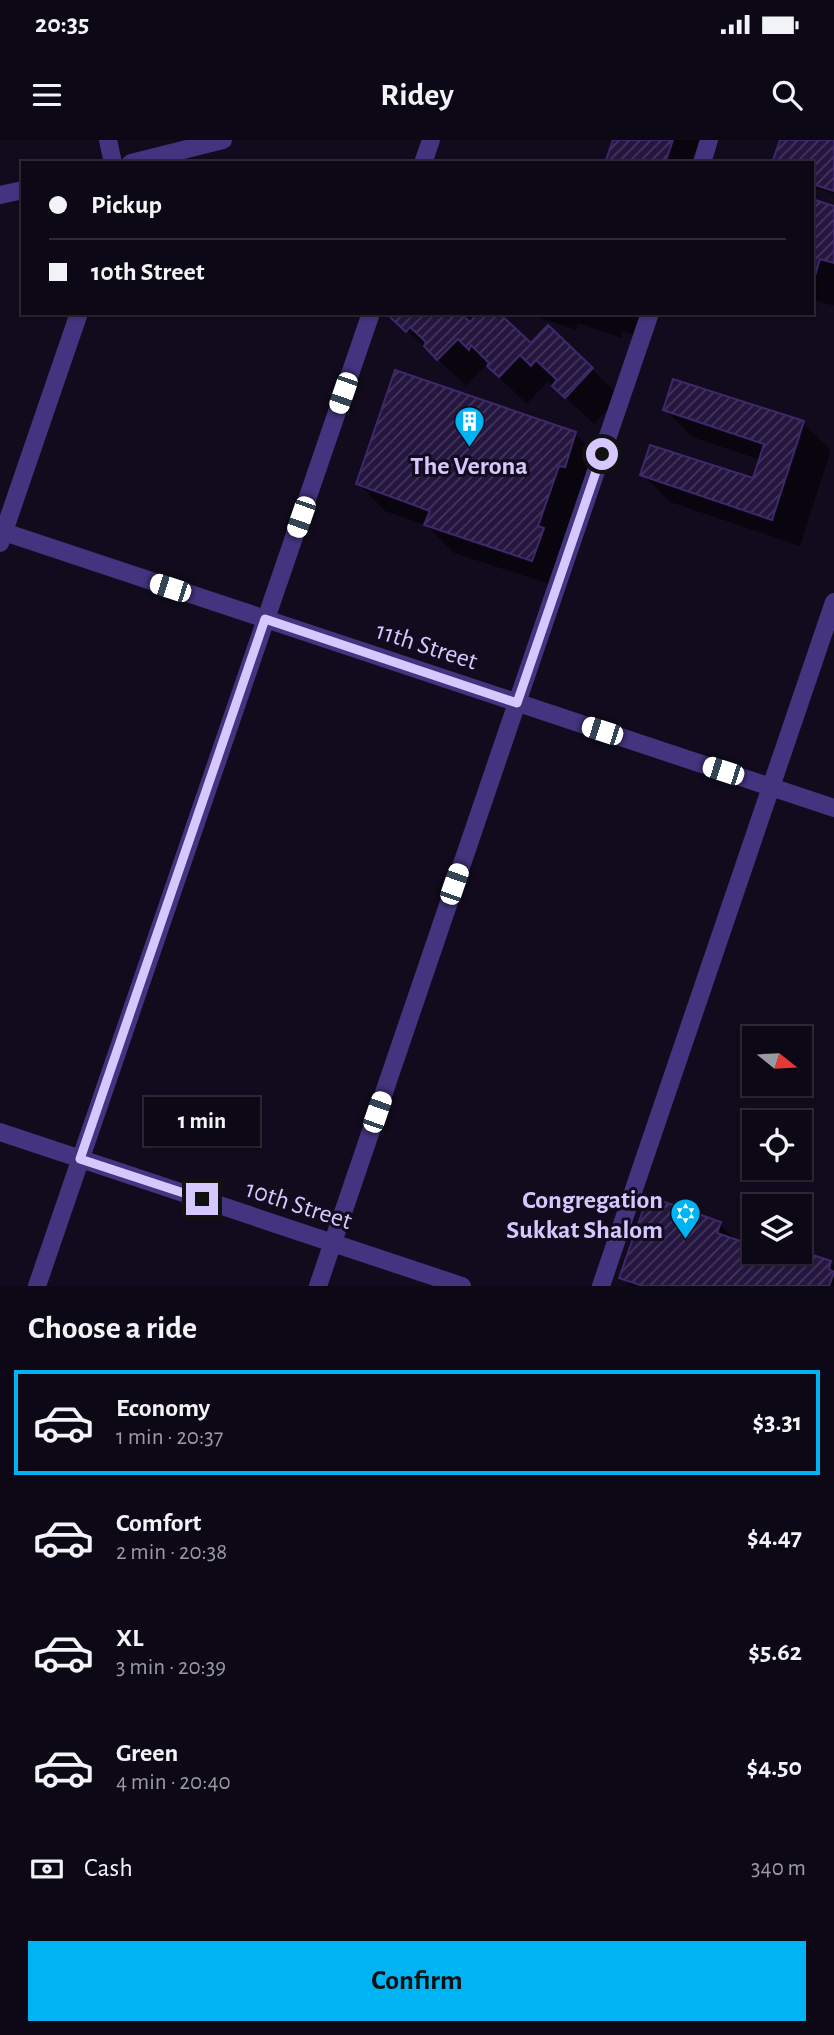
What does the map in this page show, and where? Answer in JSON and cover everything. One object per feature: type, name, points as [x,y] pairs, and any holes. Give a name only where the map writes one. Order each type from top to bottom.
[{"type":"street","points":[[108,140],[113,161]]},
{"type":"street","points":[[139,161],[223,140]]},
{"type":"street","points":[[424,161],[431,140]]},
{"type":"street","points":[[703,161],[709,140]]},
{"type":"street","points":[[0,195],[21,190]]},
{"type":"street","points":[[2,538],[78,315]]},
{"type":"street","points":[[37,1286],[370,315]]},
{"type":"street","points":[[318,1286],[649,315]]},
{"type":"street","name":"11th Street","points":[[2,538],[265,619],[834,808]]},
{"type":"street","points":[[601,1286],[834,602]]},
{"type":"street","name":"10th Street","points":[[0,1132],[462,1286]]},
{"type":"building","points":[[613,140],[673,140],[666,161],[606,161]]},
{"type":"building","points":[[780,140],[834,140],[834,191],[814,185],[814,161],[773,161]]},
{"type":"building","points":[[814,200],[834,206],[834,263],[820,259],[814,279]]},
{"type":"building","points":[[388,315],[462,315],[470,322],[476,315],[501,315],[531,343],[548,325],[593,368],[565,398],[552,386],[557,380],[536,360],[531,366],[520,355],[499,377],[471,345],[469,350],[458,339],[437,360],[424,346],[426,342],[410,327],[406,332]]},
{"type":"building","name":"The Verona","points":[[395,370],[576,432],[565,467],[559,466],[538,526],[544,528],[532,561],[424,525],[430,511],[356,484]]},
{"type":"building","points":[[673,379],[804,421],[772,520],[640,475],[650,445],[753,478],[764,444],[663,410]]},
{"type":"building","name":"Congregation Sukkat Shalom","points":[[648,1196],[721,1222],[717,1233],[742,1242],[742,1264],[812,1264],[812,1255],[831,1261],[829,1269],[834,1272],[829,1286],[643,1286],[619,1278]]},
{"type":"place","name":"The Verona","points":[[469,449]]},
{"type":"place","name":"Congregation Sukkat Shalom","points":[[686,1241]]},
{"type":"route","points":[[202,1199],[80,1159],[265,619],[517,703],[602,454]]}]
